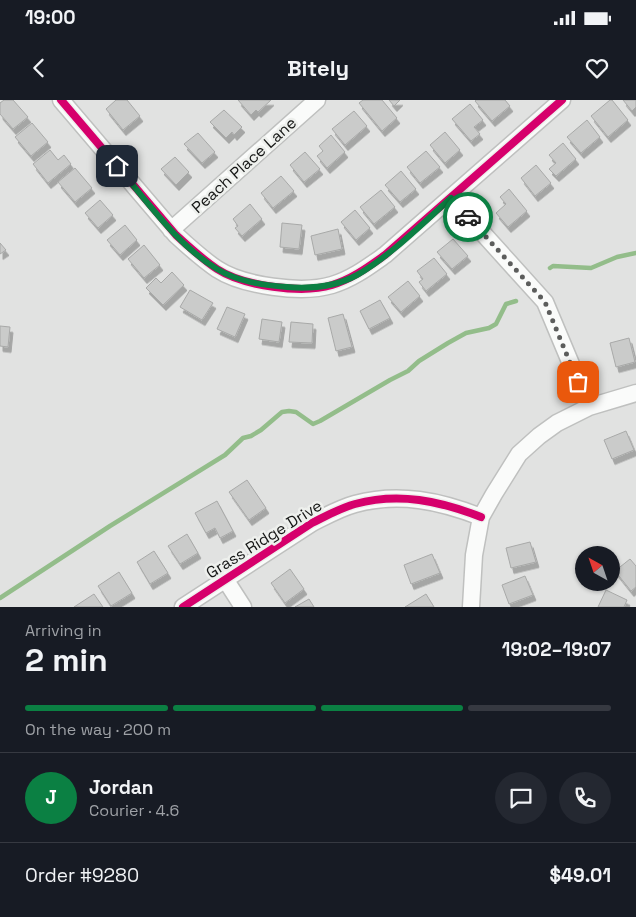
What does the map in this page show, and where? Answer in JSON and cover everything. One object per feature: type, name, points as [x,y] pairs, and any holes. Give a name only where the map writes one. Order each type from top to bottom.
[{"type":"street","name":"Peach Place Lane","points":[[172,230],[318,100]]},
{"type":"street","points":[[66,102],[172,230],[194,252],[218,270],[240,280],[297,288],[331,286],[357,276],[385,255],[562,100]]},
{"type":"street","points":[[451,198],[545,302],[589,407]]},
{"type":"street","points":[[471,607],[474,556],[481,517],[519,454],[557,423],[589,407],[636,393]]},
{"type":"street","name":"Grass Ridge Drive","points":[[183,607],[312,523],[335,511],[355,504],[400,498],[426,500],[452,506],[481,517]]},
{"type":"street","points":[[225,579],[243,607]]},
{"type":"building","points":[[4,100],[13,100],[28,117],[13,129],[0,114],[0,103]]},
{"type":"building","points":[[116,100],[127,100],[140,116],[123,130],[106,109]]},
{"type":"building","points":[[238,100],[271,100],[258,112],[256,110],[251,115]]},
{"type":"building","points":[[363,100],[382,100],[397,118],[382,131],[359,103]]},
{"type":"building","points":[[389,100],[400,100],[394,106]]},
{"type":"building","points":[[476,100],[505,100],[510,106],[492,121]]},
{"type":"building","points":[[610,100],[628,120],[608,137],[591,116]]},
{"type":"building","points":[[623,100],[636,100],[636,107],[632,111]]},
{"type":"building","points":[[470,104],[483,120],[474,127],[480,134],[471,141],[452,119]]},
{"type":"building","points":[[224,110],[242,127],[234,135],[232,132],[226,138],[210,122]]},
{"type":"building","points":[[354,111],[367,126],[345,145],[332,129]]},
{"type":"building","points":[[587,120],[600,137],[581,153],[567,137]]},
{"type":"building","points":[[32,123],[48,142],[31,156],[15,137]]},
{"type":"building","points":[[445,132],[460,150],[445,163],[430,145]]},
{"type":"building","points":[[198,133],[215,152],[202,163],[184,144]]},
{"type":"building","points":[[331,135],[345,152],[327,168],[317,156],[323,151],[319,146]]},
{"type":"building","points":[[563,143],[576,159],[556,176],[549,169],[556,163],[549,155]]},
{"type":"building","points":[[50,150],[58,160],[64,155],[71,164],[48,183],[33,164]]},
{"type":"building","points":[[426,151],[440,167],[420,183],[407,167]]},
{"type":"building","points":[[305,152],[320,169],[304,182],[290,165]]},
{"type":"building","points":[[175,157],[189,172],[176,185],[161,169]]},
{"type":"building","points":[[536,165],[551,183],[535,196],[521,178]]},
{"type":"building","points":[[75,168],[92,188],[75,202],[58,182]]},
{"type":"building","points":[[401,171],[416,189],[400,202],[385,185]]},
{"type":"building","points":[[281,176],[294,191],[273,208],[261,193]]},
{"type":"building","points":[[509,189],[527,211],[508,227],[496,213],[506,204],[500,197]]},
{"type":"building","points":[[381,190],[395,207],[374,224],[360,207]]},
{"type":"building","points":[[100,200],[113,215],[98,228],[85,213]]},
{"type":"building","points":[[250,204],[262,219],[242,236],[235,228],[238,226],[233,219]]},
{"type":"building","points":[[355,210],[370,228],[356,240],[341,222]]},
{"type":"building","points":[[282,223],[302,225],[299,249],[280,247]]},
{"type":"building","points":[[125,225],[137,240],[120,255],[107,240]]},
{"type":"building","points":[[338,229],[342,249],[315,255],[311,236]]},
{"type":"building","points":[[453,239],[468,256],[452,269],[437,252]]},
{"type":"building","points":[[0,243],[6,250],[0,254]]},
{"type":"building","points":[[144,245],[160,265],[144,278],[128,259]]},
{"type":"building","points":[[434,258],[447,274],[426,291],[419,282],[423,279],[417,271]]},
{"type":"building","points":[[172,272],[184,285],[163,305],[146,288],[156,278],[161,283]]},
{"type":"building","points":[[408,281],[420,296],[401,312],[388,297]]},
{"type":"building","points":[[190,290],[213,303],[202,320],[180,307]]},
{"type":"building","points":[[380,300],[390,318],[369,329],[360,311]]},
{"type":"building","points":[[227,307],[245,314],[235,337],[217,329]]},
{"type":"building","points":[[343,314],[352,347],[336,351],[328,318]]},
{"type":"building","points":[[262,319],[282,322],[279,342],[259,339]]},
{"type":"building","points":[[291,322],[313,324],[312,343],[289,342]]},
{"type":"building","points":[[0,326],[10,327],[8,347],[0,346]]},
{"type":"building","points":[[629,338],[635,362],[616,367],[610,343]]},
{"type":"building","points":[[626,431],[634,450],[612,459],[604,440]]},
{"type":"building","points":[[247,480],[266,508],[249,520],[229,492]]},
{"type":"building","points":[[217,501],[233,531],[220,538],[215,528],[206,533],[195,513]]},
{"type":"building","points":[[187,534],[198,553],[180,564],[168,546]]},
{"type":"building","points":[[530,542],[536,562],[511,568],[506,548]]},
{"type":"building","points":[[154,551],[168,573],[150,584],[137,562]]},
{"type":"building","points":[[432,554],[440,573],[411,584],[404,565]]},
{"type":"building","points":[[630,559],[636,566],[636,587],[631,591],[620,577],[620,567]]},
{"type":"building","points":[[290,569],[304,589],[285,603],[271,583]]},
{"type":"building","points":[[119,572],[132,593],[111,606],[98,586]]},
{"type":"building","points":[[525,576],[533,595],[509,604],[502,585]]},
{"type":"building","points":[[606,591],[627,600],[624,607],[598,607]]},
{"type":"building","points":[[94,594],[103,607],[74,607]]},
{"type":"building","points":[[426,594],[434,607],[405,607]]},
{"type":"building","points":[[309,599],[314,607],[295,607]]},
{"type":"waterway","points":[[550,268],[553,266],[591,268],[617,257],[636,253]]},
{"type":"waterway","points":[[0,598],[110,526],[225,455],[243,438],[261,430],[282,412],[296,412],[313,424],[320,421],[408,371],[419,361],[466,333],[489,328],[496,324],[506,304],[516,301]]},
{"type":"cycle path","points":[[61,100],[176,235],[206,261],[228,275],[242,280],[273,287],[305,289],[332,285],[360,272],[385,255],[562,100]]},
{"type":"cycle path","points":[[183,607],[312,523],[349,506],[371,500],[419,500],[466,511],[481,517]]},
{"type":"way so far","points":[[468,217],[545,302],[578,382]]},
{"type":"route","points":[[117,166],[176,235],[194,252],[218,270],[240,280],[273,286],[305,288],[331,286],[357,276],[385,255],[451,198],[468,217]]}]
